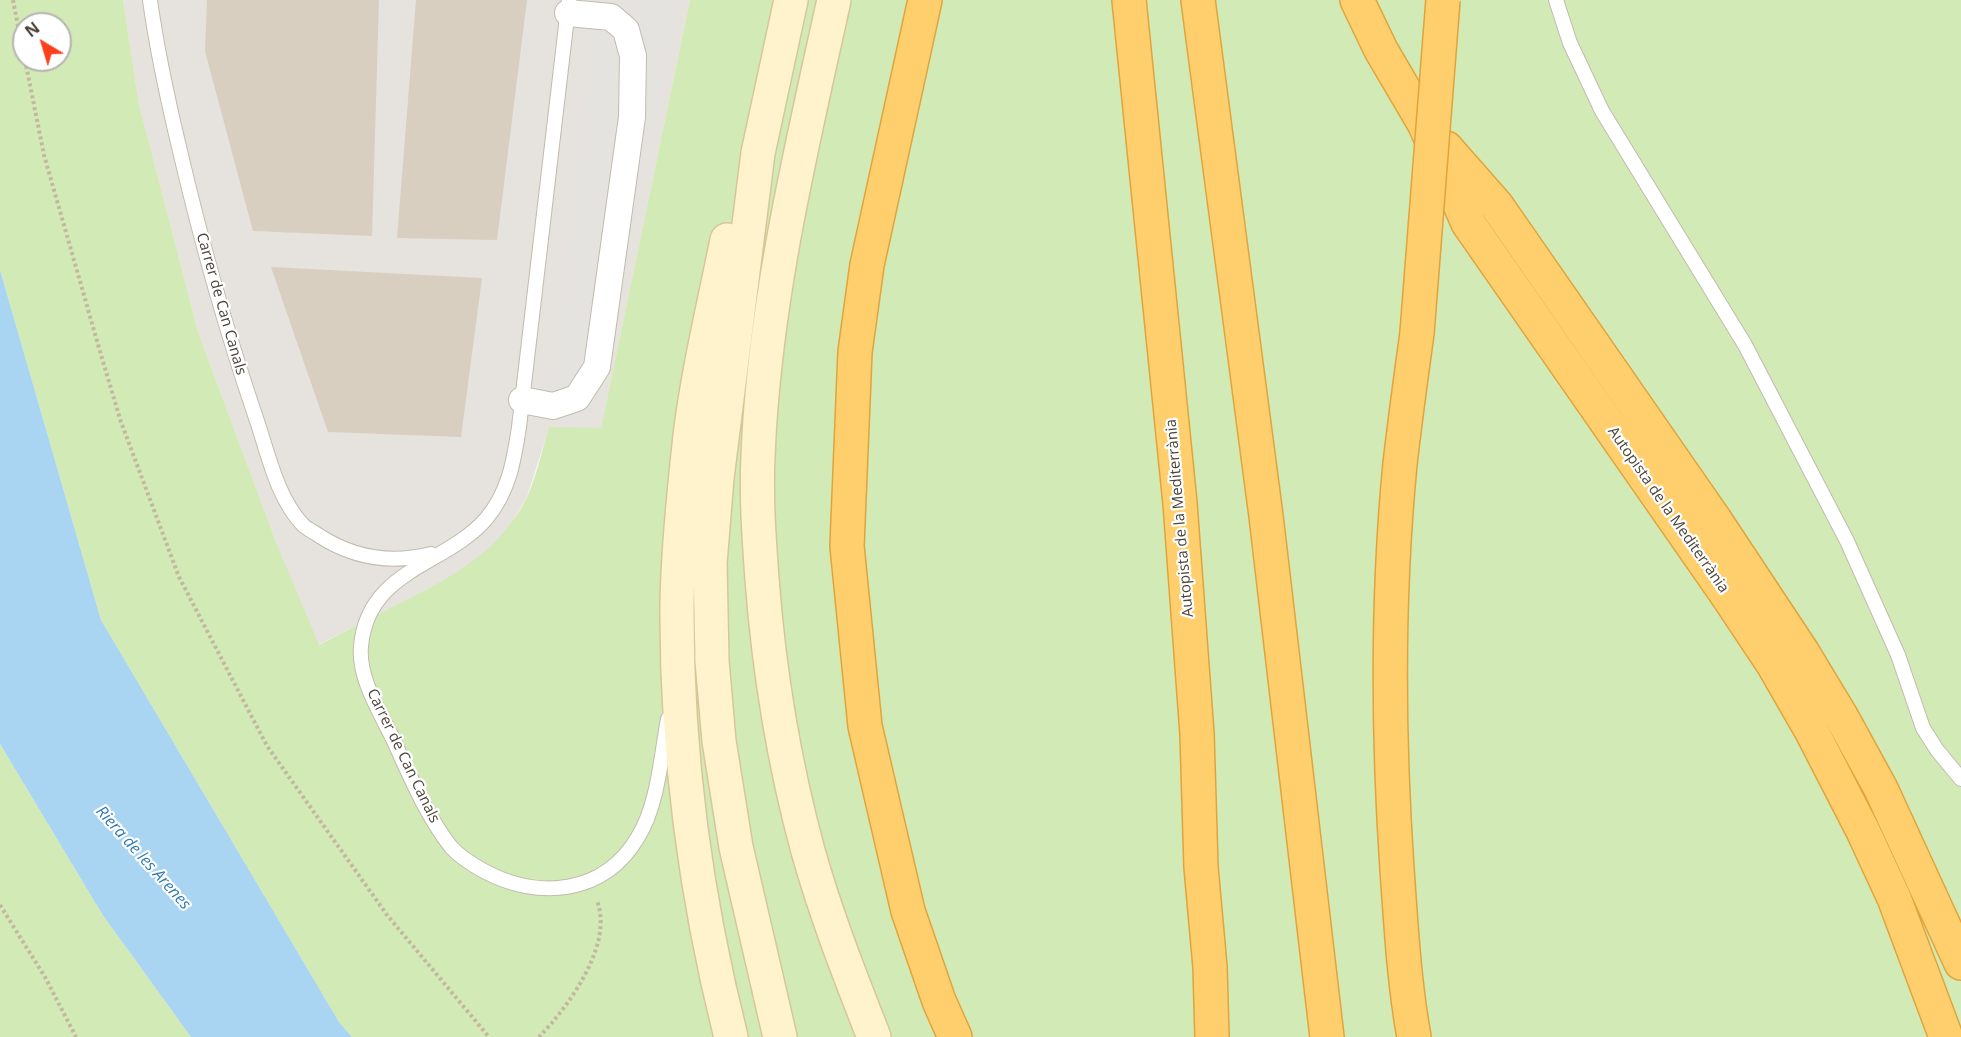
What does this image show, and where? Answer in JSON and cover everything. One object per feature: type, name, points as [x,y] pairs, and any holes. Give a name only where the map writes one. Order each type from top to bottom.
[{"type":"highway","points":[[925,0],[867,265],[855,352],[847,546],[866,726],[908,911],[939,1001],[955,1037]]},
{"type":"highway","name":"Autopista de la Mediterrània","points":[[1129,0],[1180,503],[1197,734],[1201,867],[1210,967],[1212,1037]]},
{"type":"highway","points":[[1198,0],[1266,516],[1327,1037]]},
{"type":"highway","name":"Autopista de la Mediterrània","points":[[1357,0],[1381,50],[1425,125],[1468,223],[1727,595],[1773,664],[1811,730],[1863,831],[1894,898],[1947,1037]]},
{"type":"highway","points":[[1414,1037],[1399,906],[1394,825],[1390,700],[1393,574],[1398,497],[1417,333],[1443,0]]},
{"type":"highway","points":[[1425,125],[1497,207],[1715,520],[1803,652],[1881,789],[1961,963]]},
{"type":"main road","points":[[780,1037],[736,847],[719,741],[712,661],[710,563],[717,478],[758,153],[791,0]]},
{"type":"main road","points":[[834,0],[798,167],[769,327],[758,458],[758,527],[770,663],[795,797],[827,912],[874,1037]]},
{"type":"main road","points":[[731,1037],[714,970],[698,883],[684,772],[677,602],[690,434],[702,363],[729,233],[758,153]]},
{"type":"street","points":[[522,400],[553,406],[577,398],[597,367],[632,117],[633,56],[626,30],[611,17],[568,7]]},
{"type":"lane","name":"Carrer de Can Canals","points":[[150,0],[157,53],[191,201],[224,319],[273,468],[289,506],[304,526],[330,543],[356,554],[376,559],[399,559],[442,551]]},
{"type":"lane","points":[[1556,0],[1570,42],[1602,111],[1745,345],[1846,542],[1898,655],[1923,728],[1937,750],[1961,779]]},
{"type":"lane","name":"Carrer de Can Canals","points":[[568,7],[512,469],[496,506],[473,531],[398,579],[374,606],[361,646],[362,663],[372,694],[426,808],[452,849],[500,879],[524,887],[547,890],[567,888],[590,880],[607,870],[624,855],[638,837],[655,792],[678,662]]},
{"type":"path","points":[[27,72],[44,154],[104,366],[121,422],[178,577],[267,746],[387,915],[489,1037]]},
{"type":"path","points":[[539,1037],[564,1009],[584,979],[598,944],[601,910],[590,880]]},
{"type":"path","points":[[0,905],[45,977],[76,1037]]},
{"type":"shaded area","points":[[123,0],[690,0],[601,428],[549,428],[527,496],[508,530],[483,554],[459,572],[430,588],[318,645],[276,542],[198,332],[139,104]]},
{"type":"shaded area","points":[[645,0],[681,0],[592,413],[549,410],[596,3],[628,11]]},
{"type":"green space","points":[[0,0],[123,0],[139,104],[198,332],[276,542],[319,645],[456,573],[489,548],[516,516],[531,489],[549,427],[601,428],[690,0],[1961,0],[1961,1037],[352,1037],[339,1022],[101,620],[0,270]]},
{"type":"green space","points":[[0,744],[102,914],[191,1037],[0,1037]]},
{"type":"water","name":"Riera de les Arenes","points":[[0,270],[101,620],[339,1022],[352,1037],[191,1037],[102,914],[0,744]]},
{"type":"building","points":[[207,0],[379,0],[372,236],[253,231],[205,51]]},
{"type":"building","points":[[416,0],[527,0],[497,240],[397,238]]},
{"type":"building","points":[[271,267],[482,278],[461,437],[328,432]]}]
